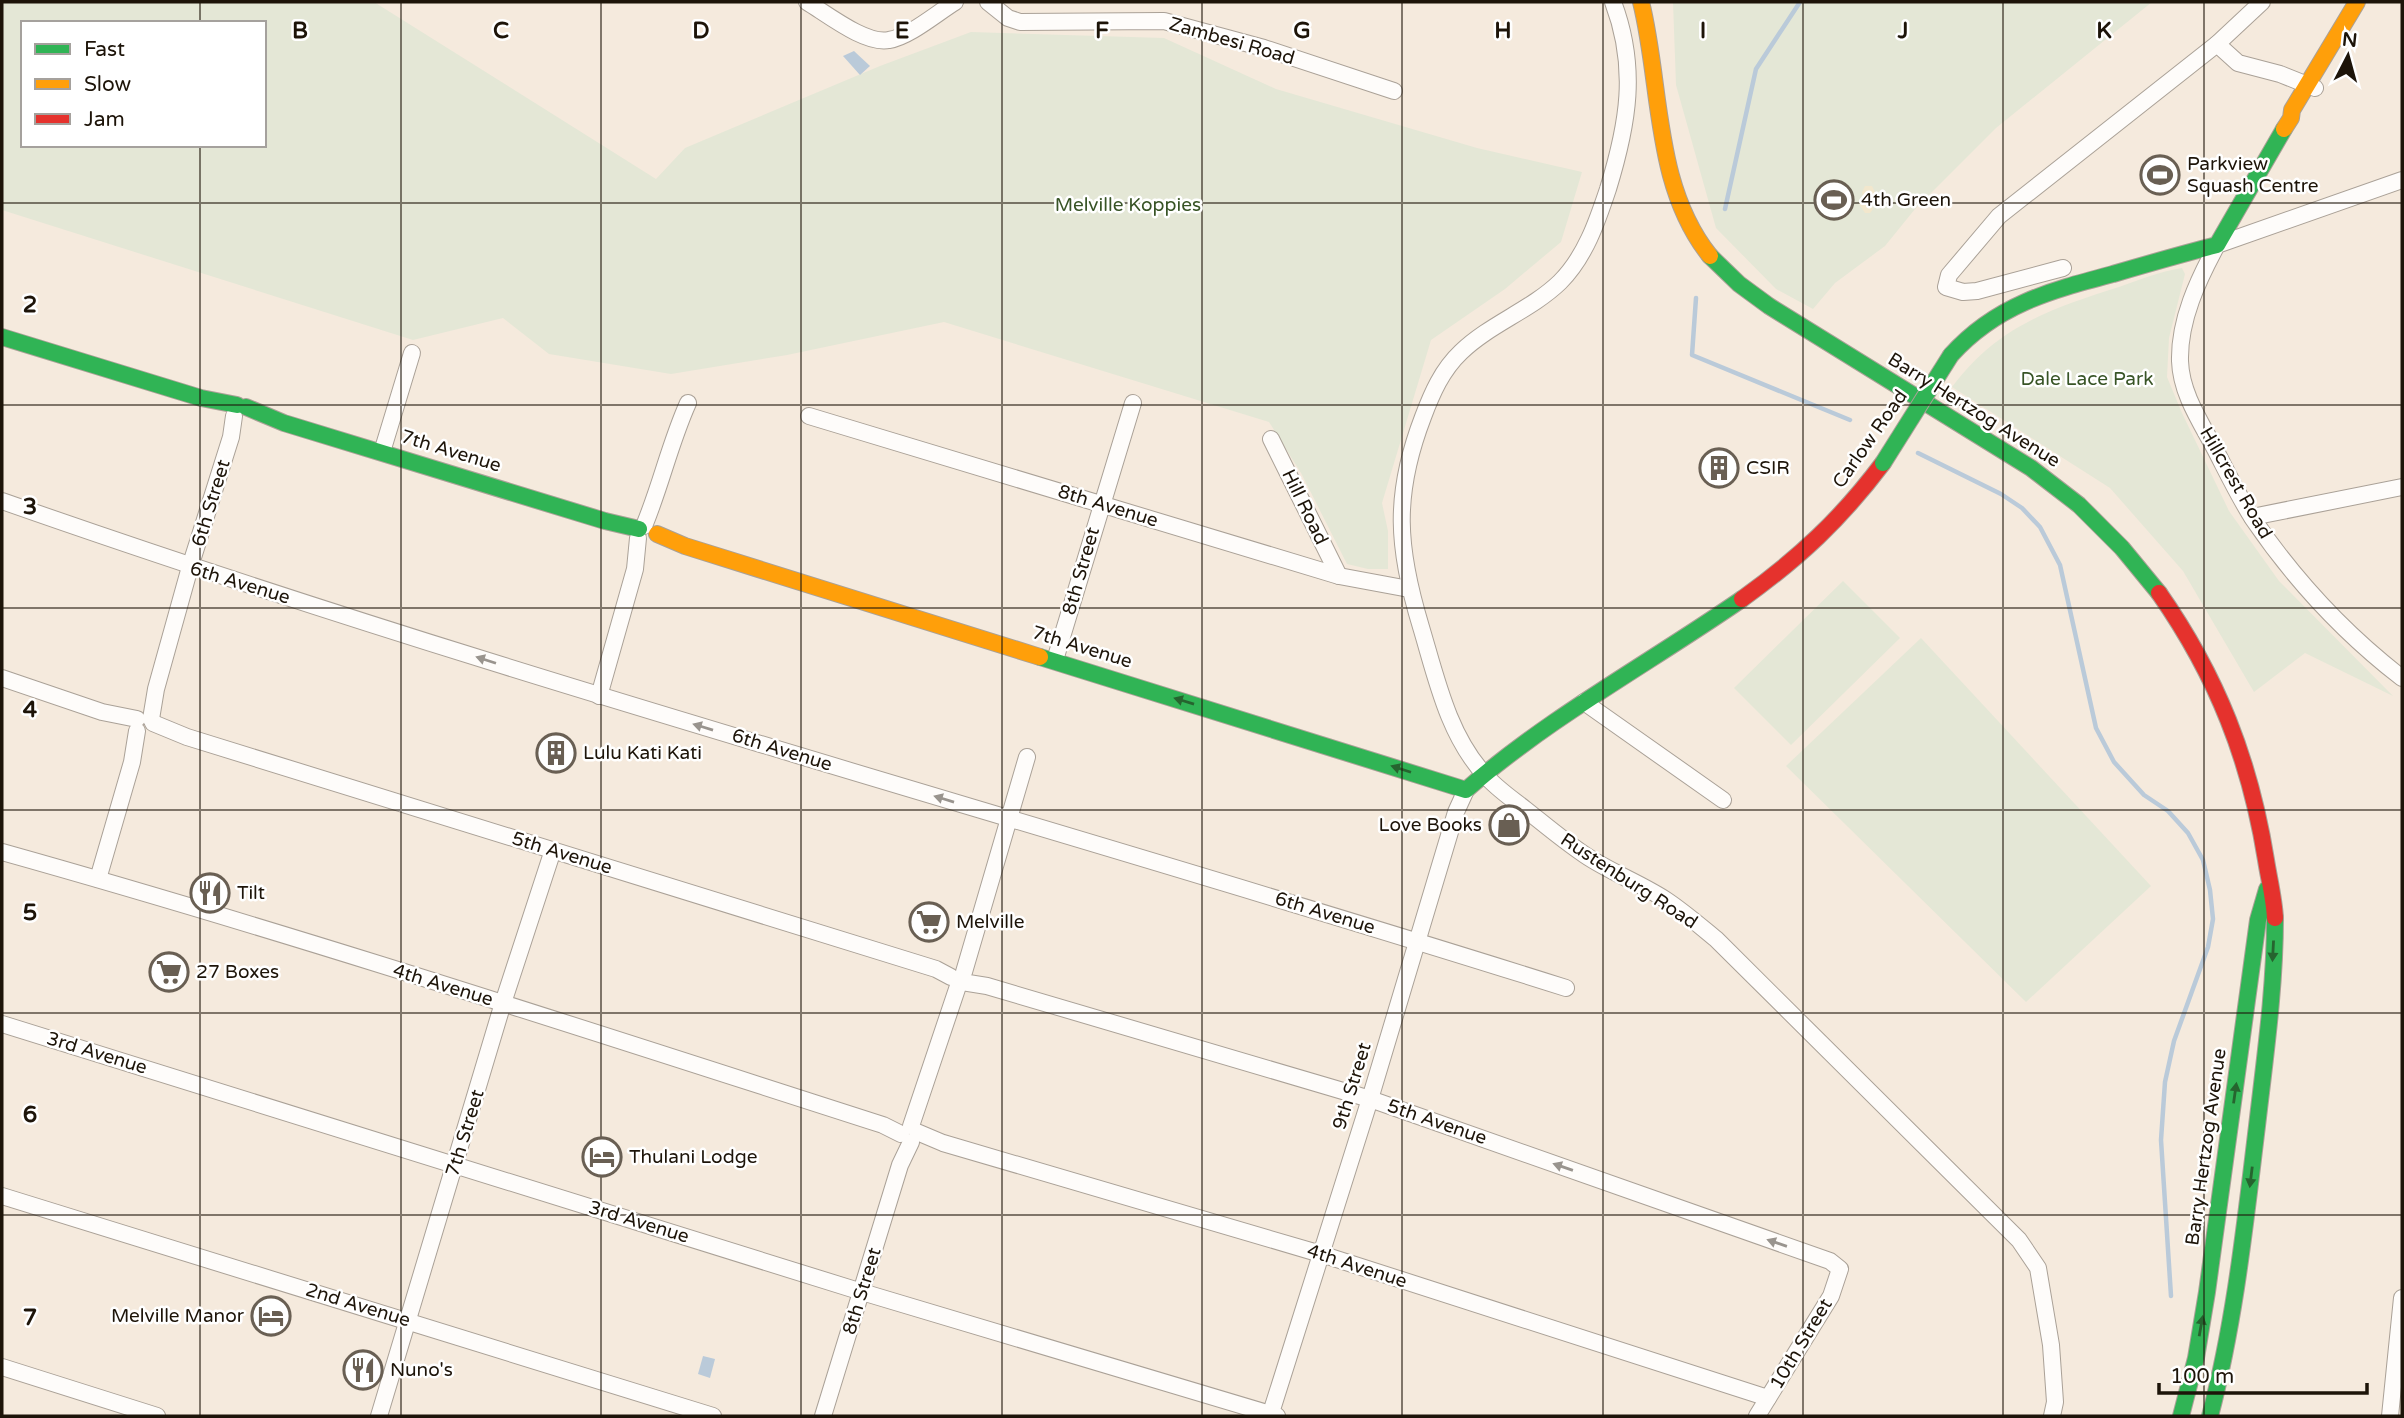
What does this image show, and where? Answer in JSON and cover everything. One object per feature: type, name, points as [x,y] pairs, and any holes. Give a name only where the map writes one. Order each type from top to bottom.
[{"type":"street","points":[[807,2],[871,39],[889,41],[954,2]]},
{"type":"street","name":"Zambesi Road","points":[[988,2],[1008,18],[1020,22],[1164,21],[1264,48],[1394,91]]},
{"type":"street","name":"Rustenburg Road","points":[[1613,2],[1624,43],[1628,112],[1621,145],[1600,212],[1581,253],[1559,283],[1472,342],[1440,377],[1420,425],[1401,499],[1402,548],[1409,589],[1453,725],[1485,775],[1587,856],[1665,900],[1716,939],[2019,1240],[2038,1268],[2043,1289],[2055,1402],[2052,1416]]},
{"type":"street","name":"Barry Hertzog Avenue","points":[[1641,2],[1653,49],[1665,159],[1683,210],[1703,246],[1740,284],[1780,313],[2028,466],[2083,508],[2127,552],[2154,584],[2192,641],[2222,696],[2253,784],[2265,842],[2275,921],[2260,1099],[2231,1326],[2210,1416]]},
{"type":"street","points":[[2063,268],[1977,291],[1963,292],[1946,287],[1949,275],[1999,216],[2217,44],[2262,2]]},
{"type":"street","points":[[2312,86],[2357,2]]},
{"type":"street","points":[[2217,245],[2291,118],[2292,110],[2312,86],[2369,2]]},
{"type":"street","points":[[2217,44],[2238,64],[2312,86]]},
{"type":"street","name":"Carlow Road","points":[[1485,775],[1584,702],[1742,598],[1795,557],[1838,518],[1883,463],[1951,355],[1984,324],[2030,298],[2217,245],[2402,180]]},
{"type":"street","name":"Hillcrest Road","points":[[2217,245],[2191,300],[2181,346],[2181,372],[2188,400],[2252,517],[2315,597],[2357,640],[2402,678]]},
{"type":"street","name":"7th Avenue","points":[[2,337],[201,398],[239,413],[284,423],[382,452],[1055,660],[1466,790]]},
{"type":"street","points":[[382,452],[412,353]]},
{"type":"street","points":[[598,696],[647,534],[666,457],[688,403]]},
{"type":"street","name":"8th Street","points":[[1055,660],[1133,403]]},
{"type":"street","name":"6th Street","points":[[98,879],[190,567],[239,413]]},
{"type":"street","name":"8th Avenue","points":[[809,416],[1339,576],[1409,589]]},
{"type":"street","name":"Hill Road","points":[[1271,439],[1339,576]]},
{"type":"street","points":[[2252,517],[2402,487]]},
{"type":"street","name":"6th Avenue","points":[[2,501],[190,567],[598,696],[1010,818],[1566,988]]},
{"type":"street","name":"5th Avenue","points":[[2,678],[102,712],[987,986],[1370,1099],[1830,1262],[1840,1269]]},
{"type":"street","points":[[1584,702],[1723,800]]},
{"type":"street","name":"8th Street","points":[[823,1416],[958,976],[971,946],[1027,757]]},
{"type":"street","points":[[1466,790],[1485,775]]},
{"type":"street","name":"9th Street","points":[[1273,1416],[1456,813],[1466,790]]},
{"type":"street","name":"7th Street","points":[[379,1416],[503,1003],[553,850]]},
{"type":"street","name":"4th Avenue","points":[[2,852],[503,1003],[909,1134],[1321,1254],[1768,1398]]},
{"type":"street","name":"Barry Hertzog Avenue","points":[[2181,1416],[2196,1358],[2207,1292],[2258,920],[2269,883]]},
{"type":"street","name":"3rd Avenue","points":[[2,1024],[862,1292],[1273,1416]]},
{"type":"street","name":"2nd Avenue","points":[[2,1196],[713,1416]]},
{"type":"street","name":"10th Street","points":[[1757,1416],[1831,1296],[1840,1269]]},
{"type":"street","points":[[2390,1416],[2402,1298]]},
{"type":"street","points":[[2,1367],[157,1416]]},
{"type":"green space","name":"Melville Koppies","points":[[2,2],[374,2],[656,179],[685,148],[880,66],[971,32],[1164,38],[1276,89],[1477,148],[1582,172],[1561,242],[1505,289],[1431,340],[1382,503],[1388,531],[1388,569],[1368,569],[1347,564],[1301,473],[1269,422],[944,322],[787,355],[671,374],[549,354],[503,318],[413,340],[2,210]]},
{"type":"green space","points":[[1673,2],[2152,2],[1996,128],[1915,209],[1885,246],[1835,283],[1813,309],[1776,289],[1716,228],[1676,85]]},
{"type":"green space","name":"Dale Lace Park","points":[[2182,268],[2185,274],[2169,338],[2167,377],[2229,511],[2279,581],[2393,696],[2305,653],[2254,692],[2183,571],[2110,488],[1952,387],[1988,349],[2027,322],[2070,303]]},
{"type":"green space","points":[[1843,581],[1900,638],[1791,745],[1734,688]]},
{"type":"green space","points":[[1921,638],[2151,886],[2026,1002],[1786,766]]},
{"type":"sand","points":[[1865,186],[1872,186],[1875,192],[1870,213],[1865,213],[1859,204],[1863,199]]},
{"type":"water","points":[[854,51],[870,66],[860,75],[843,56]]},
{"type":"water","points":[[703,1356],[715,1359],[710,1378],[698,1374]]},
{"type":"waterway","points":[[1725,209],[1756,69],[1800,2]]},
{"type":"waterway","points":[[1696,298],[1692,355],[1850,420]]},
{"type":"waterway","points":[[1918,453],[2001,494],[2022,508],[2040,527],[2060,565],[2096,728],[2114,762],[2144,795],[2168,811],[2188,833],[2203,860],[2213,919],[2208,947],[2174,1041],[2165,1082],[2161,1140],[2171,1296]]},
{"type":"traffic: fast","points":[[1951,355],[1986,324],[2025,302],[2067,287],[2217,245],[2284,129]]},
{"type":"traffic: fast","points":[[1710,256],[1739,284],[1769,306],[2031,468],[2079,505],[2122,548],[2159,593]]},
{"type":"traffic: fast","points":[[2,337],[201,398],[237,405]]},
{"type":"traffic: fast","points":[[1883,463],[1951,355]]},
{"type":"traffic: fast","points":[[246,407],[284,423],[639,529]]},
{"type":"traffic: fast","points":[[1040,657],[1466,790],[1565,715],[1742,599]]},
{"type":"traffic: fast","points":[[2181,1416],[2196,1358],[2207,1292],[2258,920],[2267,889]]},
{"type":"traffic: fast","points":[[2210,1416],[2233,1308],[2243,1236],[2269,1022],[2275,918]]},
{"type":"traffic: slow","points":[[1641,2],[1669,167],[1678,198],[1692,228],[1710,256]]},
{"type":"traffic: slow","points":[[2284,129],[2291,118],[2292,110],[2357,2]]},
{"type":"traffic: slow","points":[[657,534],[685,546],[1040,657]]},
{"type":"traffic: jam","points":[[1742,599],[1818,537],[1883,463]]},
{"type":"traffic: jam","points":[[2159,593],[2198,656],[2228,720],[2240,753],[2259,823],[2275,918]]},
{"type":"place","name":"Parkview Squash Centre","points":[[2160,175]]},
{"type":"place","name":"4th Green","points":[[1834,200]]},
{"type":"place","name":"CSIR","points":[[1719,468]]},
{"type":"place","name":"Lulu Kati Kati","points":[[556,753]]},
{"type":"place","name":"Love Books","points":[[1509,825]]},
{"type":"place","name":"Tilt","points":[[210,893]]},
{"type":"place","name":"Melville","points":[[929,922]]},
{"type":"place","name":"27 Boxes","points":[[169,972]]},
{"type":"place","name":"Thulani Lodge","points":[[602,1157]]},
{"type":"place","name":"Melville Manor","points":[[271,1316]]},
{"type":"place","name":"Nuno's","points":[[363,1370]]}]
